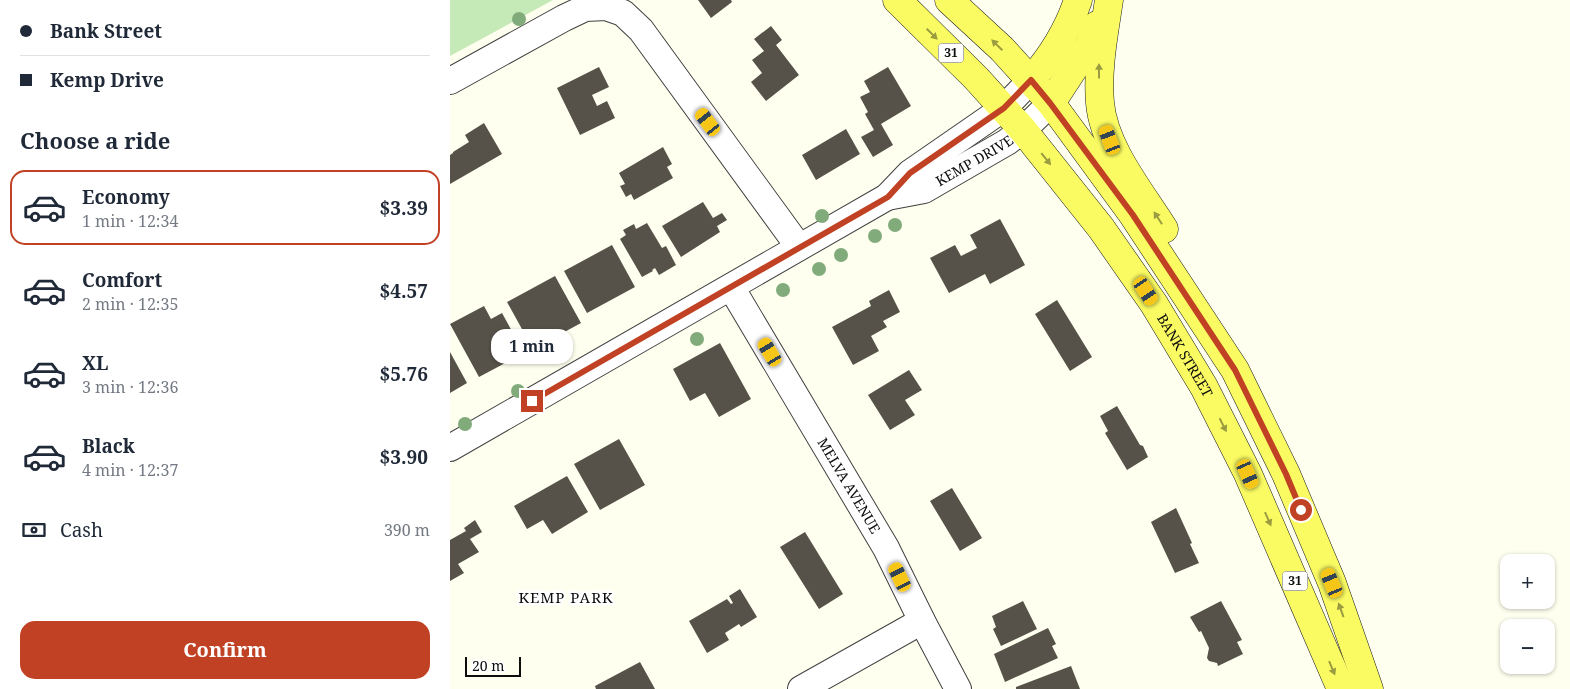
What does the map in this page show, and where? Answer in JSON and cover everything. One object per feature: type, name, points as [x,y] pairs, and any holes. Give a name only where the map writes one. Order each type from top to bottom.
[{"type":"main road","name":"BANK STREET","points":[[897,0],[1004,108],[1129,266],[1204,387],[1248,474],[1341,689]]},
{"type":"main road","name":"31","points":[[949,0],[1002,49],[1050,103],[1133,215],[1235,370],[1286,474],[1328,574],[1369,689]]},
{"type":"main road","points":[[1031,80],[1046,63],[1065,34],[1078,0]]},
{"type":"main road","points":[[1050,103],[1089,45],[1108,0]]},
{"type":"main road","points":[[1108,0],[1099,63],[1100,104],[1105,126],[1115,152],[1204,291],[1229,342],[1235,370]]},
{"type":"street","points":[[450,82],[585,8],[606,7],[623,13],[642,30],[799,248]]},
{"type":"street","name":"KEMP DRIVE","points":[[450,448],[888,197],[910,173],[1004,108],[1031,80]]},
{"type":"street","name":"KEMP DRIVE","points":[[888,197],[924,190],[1007,142],[1023,130],[1050,103]]},
{"type":"street","name":"MELVA AVENUE","points":[[730,287],[886,548],[958,689]]},
{"type":"street","points":[[801,689],[922,621]]},
{"type":"green space","points":[[450,0],[553,0],[450,56]]},
{"type":"building","points":[[698,0],[731,0],[732,2],[711,18]]},
{"type":"building","points":[[771,26],[782,40],[776,45],[799,75],[766,101],[751,82],[762,73],[752,60],[764,51],[754,39]]},
{"type":"building","points":[[599,67],[609,87],[592,95],[597,106],[607,101],[615,118],[580,135],[557,88]]},
{"type":"building","points":[[888,67],[911,106],[881,124],[893,145],[873,157],[861,137],[874,130],[865,114],[868,112],[860,97],[870,92],[864,81]]},
{"type":"building","points":[[484,123],[502,154],[450,184],[450,155],[469,142],[465,135]]},
{"type":"building","points":[[846,129],[860,154],[816,180],[802,155]]},
{"type":"building","points":[[663,147],[672,164],[667,167],[673,178],[634,200],[631,194],[626,197],[620,186],[625,184],[619,173]]},
{"type":"building","points":[[703,202],[713,218],[722,213],[727,220],[717,226],[720,232],[681,257],[662,226]]},
{"type":"building","points":[[1000,219],[1025,265],[990,284],[985,274],[949,293],[930,258],[955,245],[961,256],[977,248],[970,235]]},
{"type":"building","points":[[647,223],[662,248],[666,246],[676,265],[659,275],[655,268],[642,277],[620,239],[626,235],[623,230],[634,224],[636,229]]},
{"type":"building","points":[[612,245],[635,287],[587,313],[564,271]]},
{"type":"building","points":[[555,276],[581,323],[533,349],[507,302]]},
{"type":"building","points":[[889,290],[900,312],[883,321],[887,327],[871,336],[879,351],[853,365],[832,327],[871,306],[869,301]]},
{"type":"building","points":[[1057,300],[1092,357],[1070,371],[1035,314]]},
{"type":"building","points":[[484,306],[491,319],[502,313],[524,353],[479,377],[450,324]]},
{"type":"building","points":[[720,343],[751,399],[719,417],[705,393],[690,401],[673,369]]},
{"type":"building","points":[[450,352],[467,383],[450,393]]},
{"type":"building","points":[[909,370],[922,390],[905,400],[915,415],[890,430],[868,395]]},
{"type":"building","points":[[1117,406],[1148,457],[1127,470],[1105,433],[1108,431],[1100,416]]},
{"type":"building","points":[[619,439],[645,485],[600,510],[574,464]]},
{"type":"building","points":[[567,476],[588,512],[552,534],[543,520],[527,529],[514,506]]},
{"type":"building","points":[[952,488],[982,538],[960,551],[930,501]]},
{"type":"building","points":[[1176,508],[1199,563],[1175,573],[1151,522]]},
{"type":"building","points":[[475,520],[482,532],[470,539],[479,552],[458,564],[464,573],[450,581],[450,540],[466,531],[464,528]]},
{"type":"building","points":[[805,532],[843,594],[819,609],[780,547]]},
{"type":"building","points":[[740,589],[757,617],[741,627],[739,624],[725,633],[729,640],[707,653],[689,621],[727,599],[731,604],[733,603],[729,596]]},
{"type":"building","points":[[1023,601],[1037,629],[1001,646],[993,629],[996,627],[992,616]]},
{"type":"building","points":[[1221,601],[1242,640],[1237,642],[1243,654],[1218,666],[1217,663],[1209,661],[1207,658],[1209,648],[1201,631],[1199,632],[1190,617]]},
{"type":"building","points":[[1048,628],[1056,644],[1052,646],[1058,658],[1005,682],[994,654]]},
{"type":"building","points":[[640,662],[655,689],[596,689],[595,686]]},
{"type":"building","points":[[1071,666],[1080,689],[1016,689],[1016,687]]},
{"type":"district","name":"KEMP PARK","points":[[566,598]]},
{"type":"route","points":[[532,401],[888,197],[910,173],[1004,108],[1031,80],[1133,215],[1235,370],[1286,474],[1301,510]]}]
